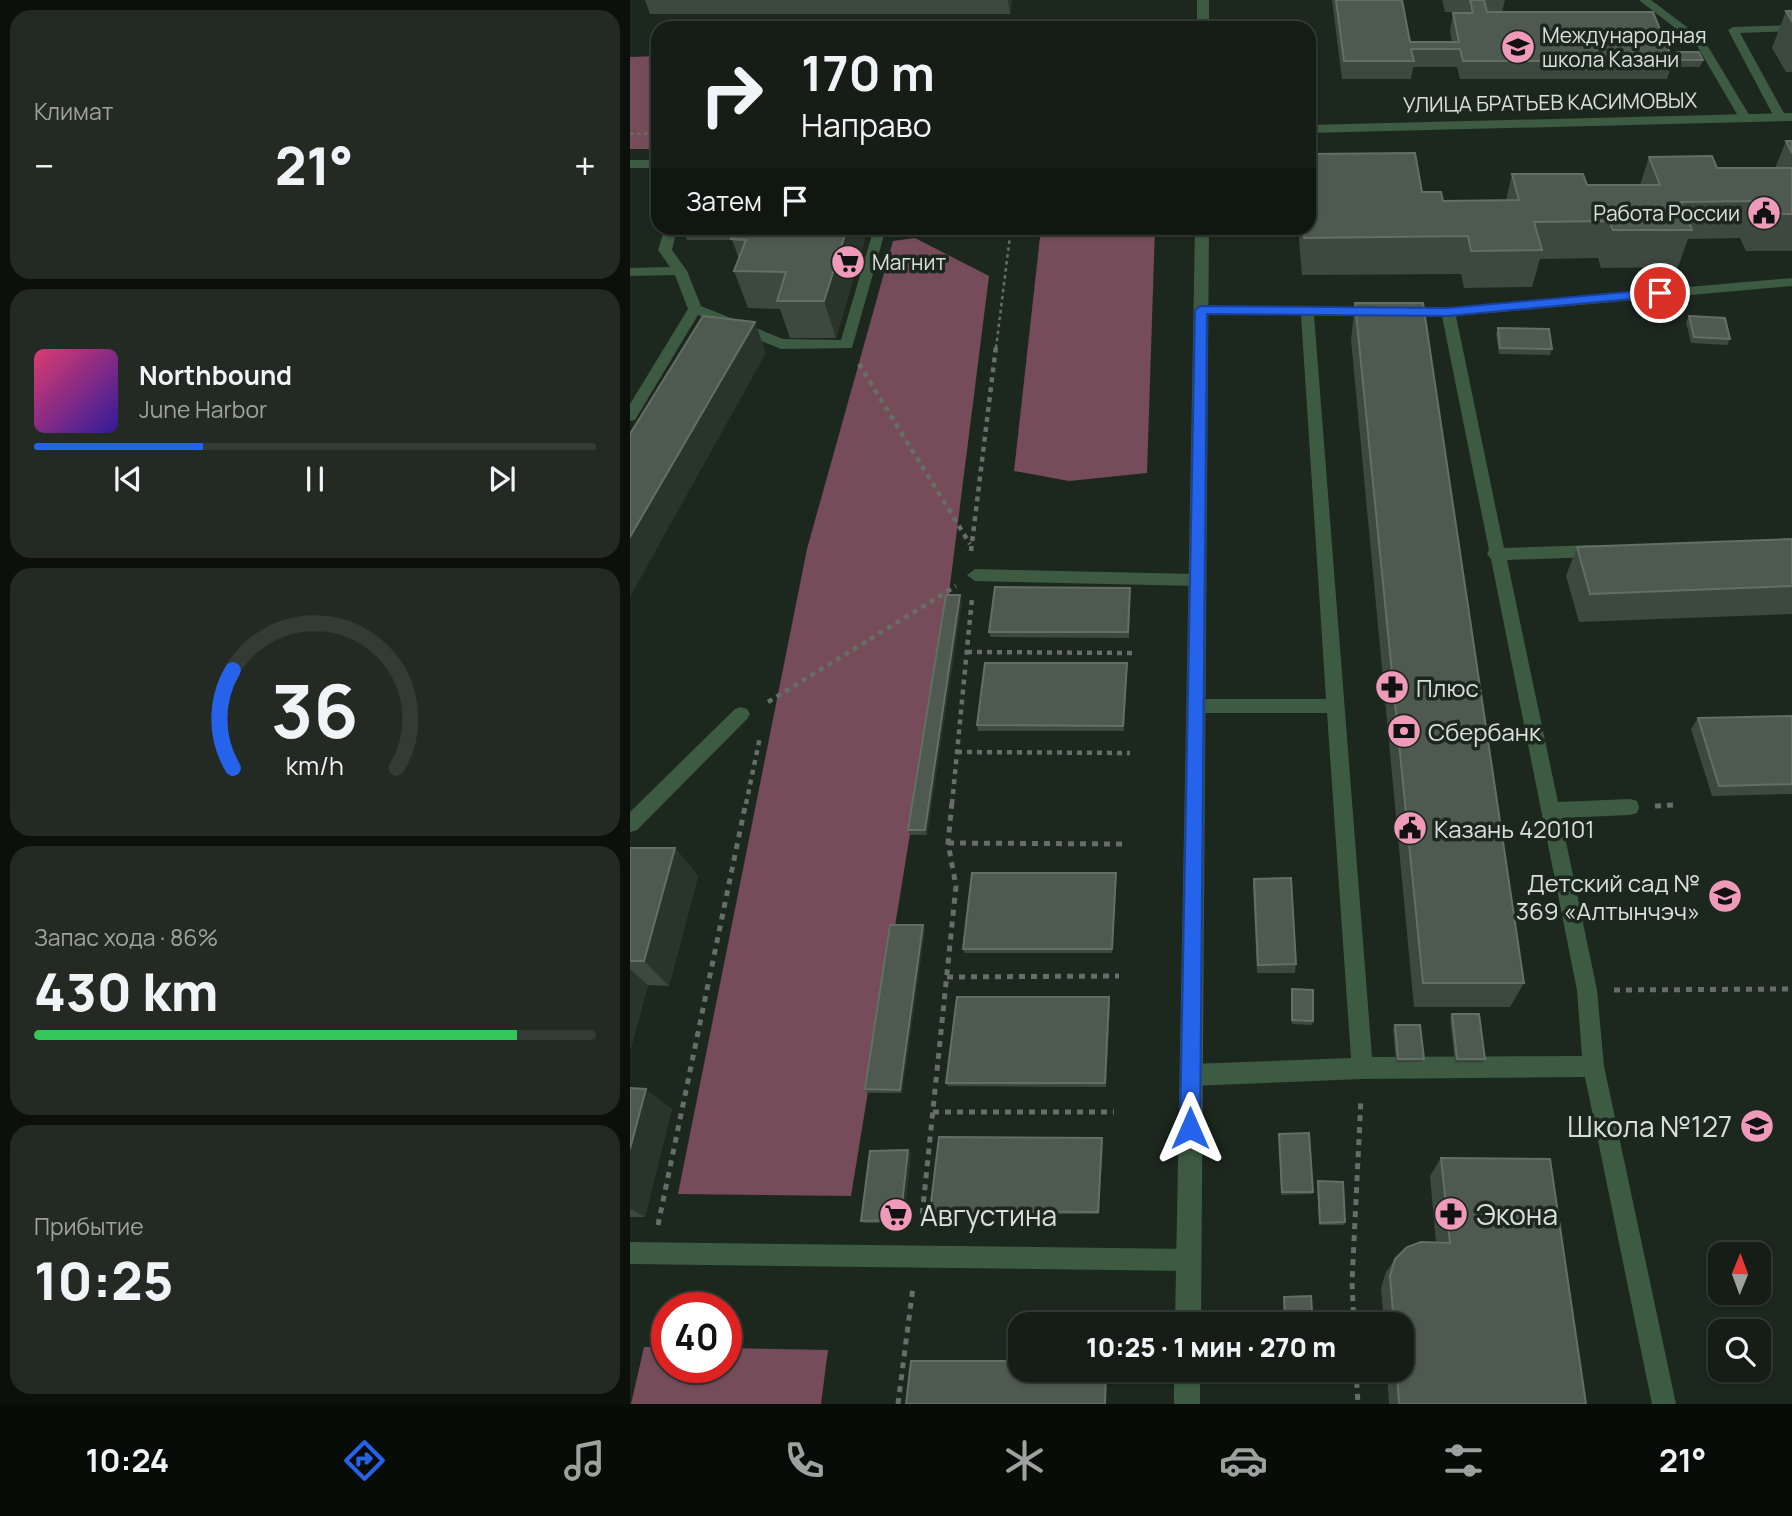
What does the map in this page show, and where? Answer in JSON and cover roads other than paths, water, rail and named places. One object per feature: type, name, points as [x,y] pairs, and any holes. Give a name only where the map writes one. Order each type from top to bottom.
[{"type":"street","points":[[1203,0],[1203,21]]},
{"type":"street","name":"УЛИЦА БРАТЬЕВ КАСИМОВЫХ","points":[[1316,129],[1786,117]]},
{"type":"street","points":[[630,164],[651,164]]},
{"type":"street","points":[[1188,1312],[1202,235]]},
{"type":"street","points":[[1187,1404],[1188,1382]]},
{"type":"lane","points":[[1644,0],[1700,41],[1745,118]]},
{"type":"lane","points":[[1786,117],[1733,30],[1792,28]]},
{"type":"lane","points":[[669,235],[665,250],[680,271],[695,309],[781,344],[847,345],[878,235]]},
{"type":"lane","points":[[630,272],[680,271]]},
{"type":"lane","points":[[1201,310],[1448,312],[1792,282]]},
{"type":"lane","points":[[630,416],[695,309]]},
{"type":"lane","points":[[1307,310],[1362,1068]]},
{"type":"lane","points":[[1448,312],[1495,554],[1587,990],[1593,1066],[1664,1404]]},
{"type":"lane","points":[[1495,554],[1617,551]]},
{"type":"lane","points":[[975,575],[1197,580]]},
{"type":"lane","points":[[1196,706],[1337,706]]},
{"type":"lane","points":[[630,824],[741,713]]},
{"type":"lane","points":[[1549,810],[1630,807]]},
{"type":"lane","points":[[1191,1076],[1362,1068],[1593,1066]]},
{"type":"lane","points":[[641,1253],[1189,1260]]},
{"type":"place","name":"Международная школа Казани","points":[[1518,47]]},
{"type":"place","name":"Работа России","points":[[1764,213]]},
{"type":"place","name":"Магнит","points":[[848,262]]},
{"type":"place","name":"Плюс","points":[[1392,687]]},
{"type":"place","name":"Сбербанк","points":[[1404,731]]},
{"type":"place","name":"Казань 420101","points":[[1410,828]]},
{"type":"place","name":"Детский сад № 369 «Алтынчэч»","points":[[1725,896]]},
{"type":"place","name":"Школа №127","points":[[1757,1126]]},
{"type":"place","name":"Экона","points":[[1451,1214]]},
{"type":"place","name":"Августина","points":[[896,1215]]}]
